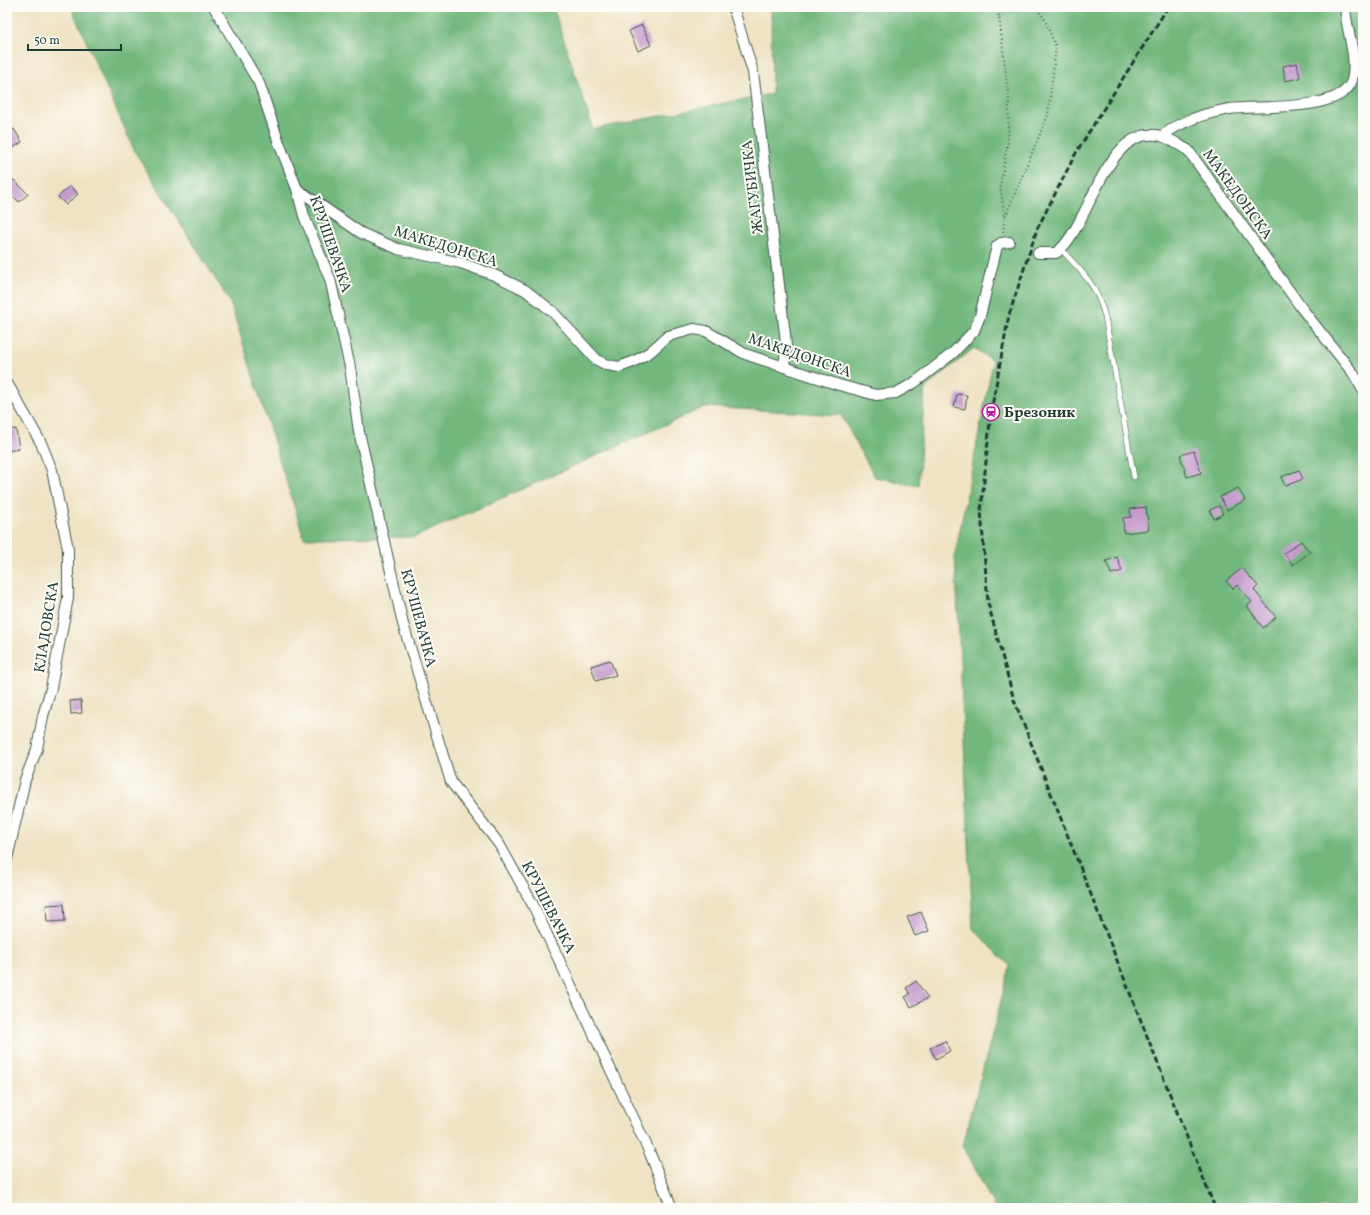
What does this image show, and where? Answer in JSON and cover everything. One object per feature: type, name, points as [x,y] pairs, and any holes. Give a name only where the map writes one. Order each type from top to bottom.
[{"type":"street","name":"КРУШЕВАЧКА","points":[[214,7],[260,83],[279,143],[297,189],[304,216],[330,279],[350,367],[359,432],[403,624],[451,782],[499,844],[533,905],[649,1150],[672,1208]]},
{"type":"street","name":"ЖАГУБИЧКА","points":[[733,7],[753,72],[785,334],[786,347],[784,367]]},
{"type":"street","points":[[1162,136],[1170,129],[1203,115],[1231,109],[1318,102],[1338,96],[1346,90],[1351,82],[1354,70],[1346,7]]},
{"type":"street","name":"МАКЕДОНСКА","points":[[1061,249],[1067,242],[1107,168],[1131,140],[1147,135],[1162,136],[1188,150],[1303,310],[1353,373],[1363,390]]},
{"type":"street","name":"МАКЕДОНСКА","points":[[297,189],[367,235],[398,249],[461,263],[494,275],[525,290],[552,311],[597,360],[607,365],[619,367],[633,362],[650,352],[668,336],[694,329],[706,331],[745,354],[839,386],[876,395],[896,393],[953,353],[974,331],[980,316],[993,256],[997,246],[1005,242]]},
{"type":"street","points":[[1038,253],[1056,253],[1061,249]]},
{"type":"street","name":"КЛАДОВСКА","points":[[7,383],[41,443],[52,470],[68,549],[68,598],[51,688],[43,716],[37,750],[25,780],[7,859]]},
{"type":"lane","points":[[1061,249],[1094,286],[1100,297],[1105,317],[1134,477]]},
{"type":"path","points":[[998,7],[1009,101],[1008,141],[1000,187],[1005,217],[1005,242]]},
{"type":"path","points":[[1005,217],[1048,115],[1056,47],[1044,18],[1036,7]]},
{"type":"green space","points":[[71,7],[553,7],[593,129],[772,94],[771,7],[1363,7],[1363,1208],[995,1208],[963,1145],[1010,966],[973,929],[955,555],[993,361],[974,348],[925,388],[918,486],[875,477],[841,415],[705,407],[415,537],[304,538],[230,302],[135,152]]},
{"type":"building","points":[[642,25],[651,45],[638,51],[629,31]]},
{"type":"building","points":[[1297,63],[1300,78],[1285,81],[1283,66]]},
{"type":"building","points":[[14,129],[22,142],[7,152],[7,134]]},
{"type":"building","points":[[14,180],[28,194],[19,202],[7,190],[7,187]]},
{"type":"building","points":[[70,186],[78,194],[66,205],[58,197]]},
{"type":"building","points":[[957,394],[967,395],[965,409],[954,407]]},
{"type":"building","points":[[16,429],[19,449],[7,451],[7,430]]},
{"type":"building","points":[[1194,451],[1201,473],[1187,477],[1180,455]]},
{"type":"building","points":[[1299,470],[1303,479],[1285,486],[1281,477]]},
{"type":"building","points":[[1238,488],[1245,500],[1227,510],[1220,497]]},
{"type":"building","points":[[1219,506],[1223,514],[1214,519],[1210,510]]},
{"type":"building","points":[[1146,507],[1149,530],[1124,533],[1123,518],[1131,517],[1130,509]]},
{"type":"building","points":[[1301,541],[1310,552],[1293,565],[1284,553]]},
{"type":"building","points":[[1117,557],[1122,571],[1111,574],[1106,561]]},
{"type":"building","points":[[1242,568],[1258,586],[1254,590],[1276,617],[1263,628],[1247,606],[1252,602],[1237,585],[1233,589],[1226,581]]},
{"type":"building","points":[[610,660],[616,675],[596,681],[591,666]]},
{"type":"building","points":[[81,700],[82,713],[71,714],[70,701]]},
{"type":"building","points":[[64,904],[65,921],[47,922],[46,905]]},
{"type":"building","points":[[921,912],[929,931],[915,936],[907,917]]},
{"type":"building","points":[[916,981],[928,998],[911,1007],[905,997],[910,994],[906,988]]},
{"type":"building","points":[[945,1041],[950,1051],[936,1059],[930,1048]]},
{"type":"railway","points":[[1168,7],[1077,151],[1037,229],[1009,315],[991,412],[981,511],[988,603],[1014,700],[1215,1208]]},
{"type":"place","name":"Брезоник","points":[[991,412]]}]
